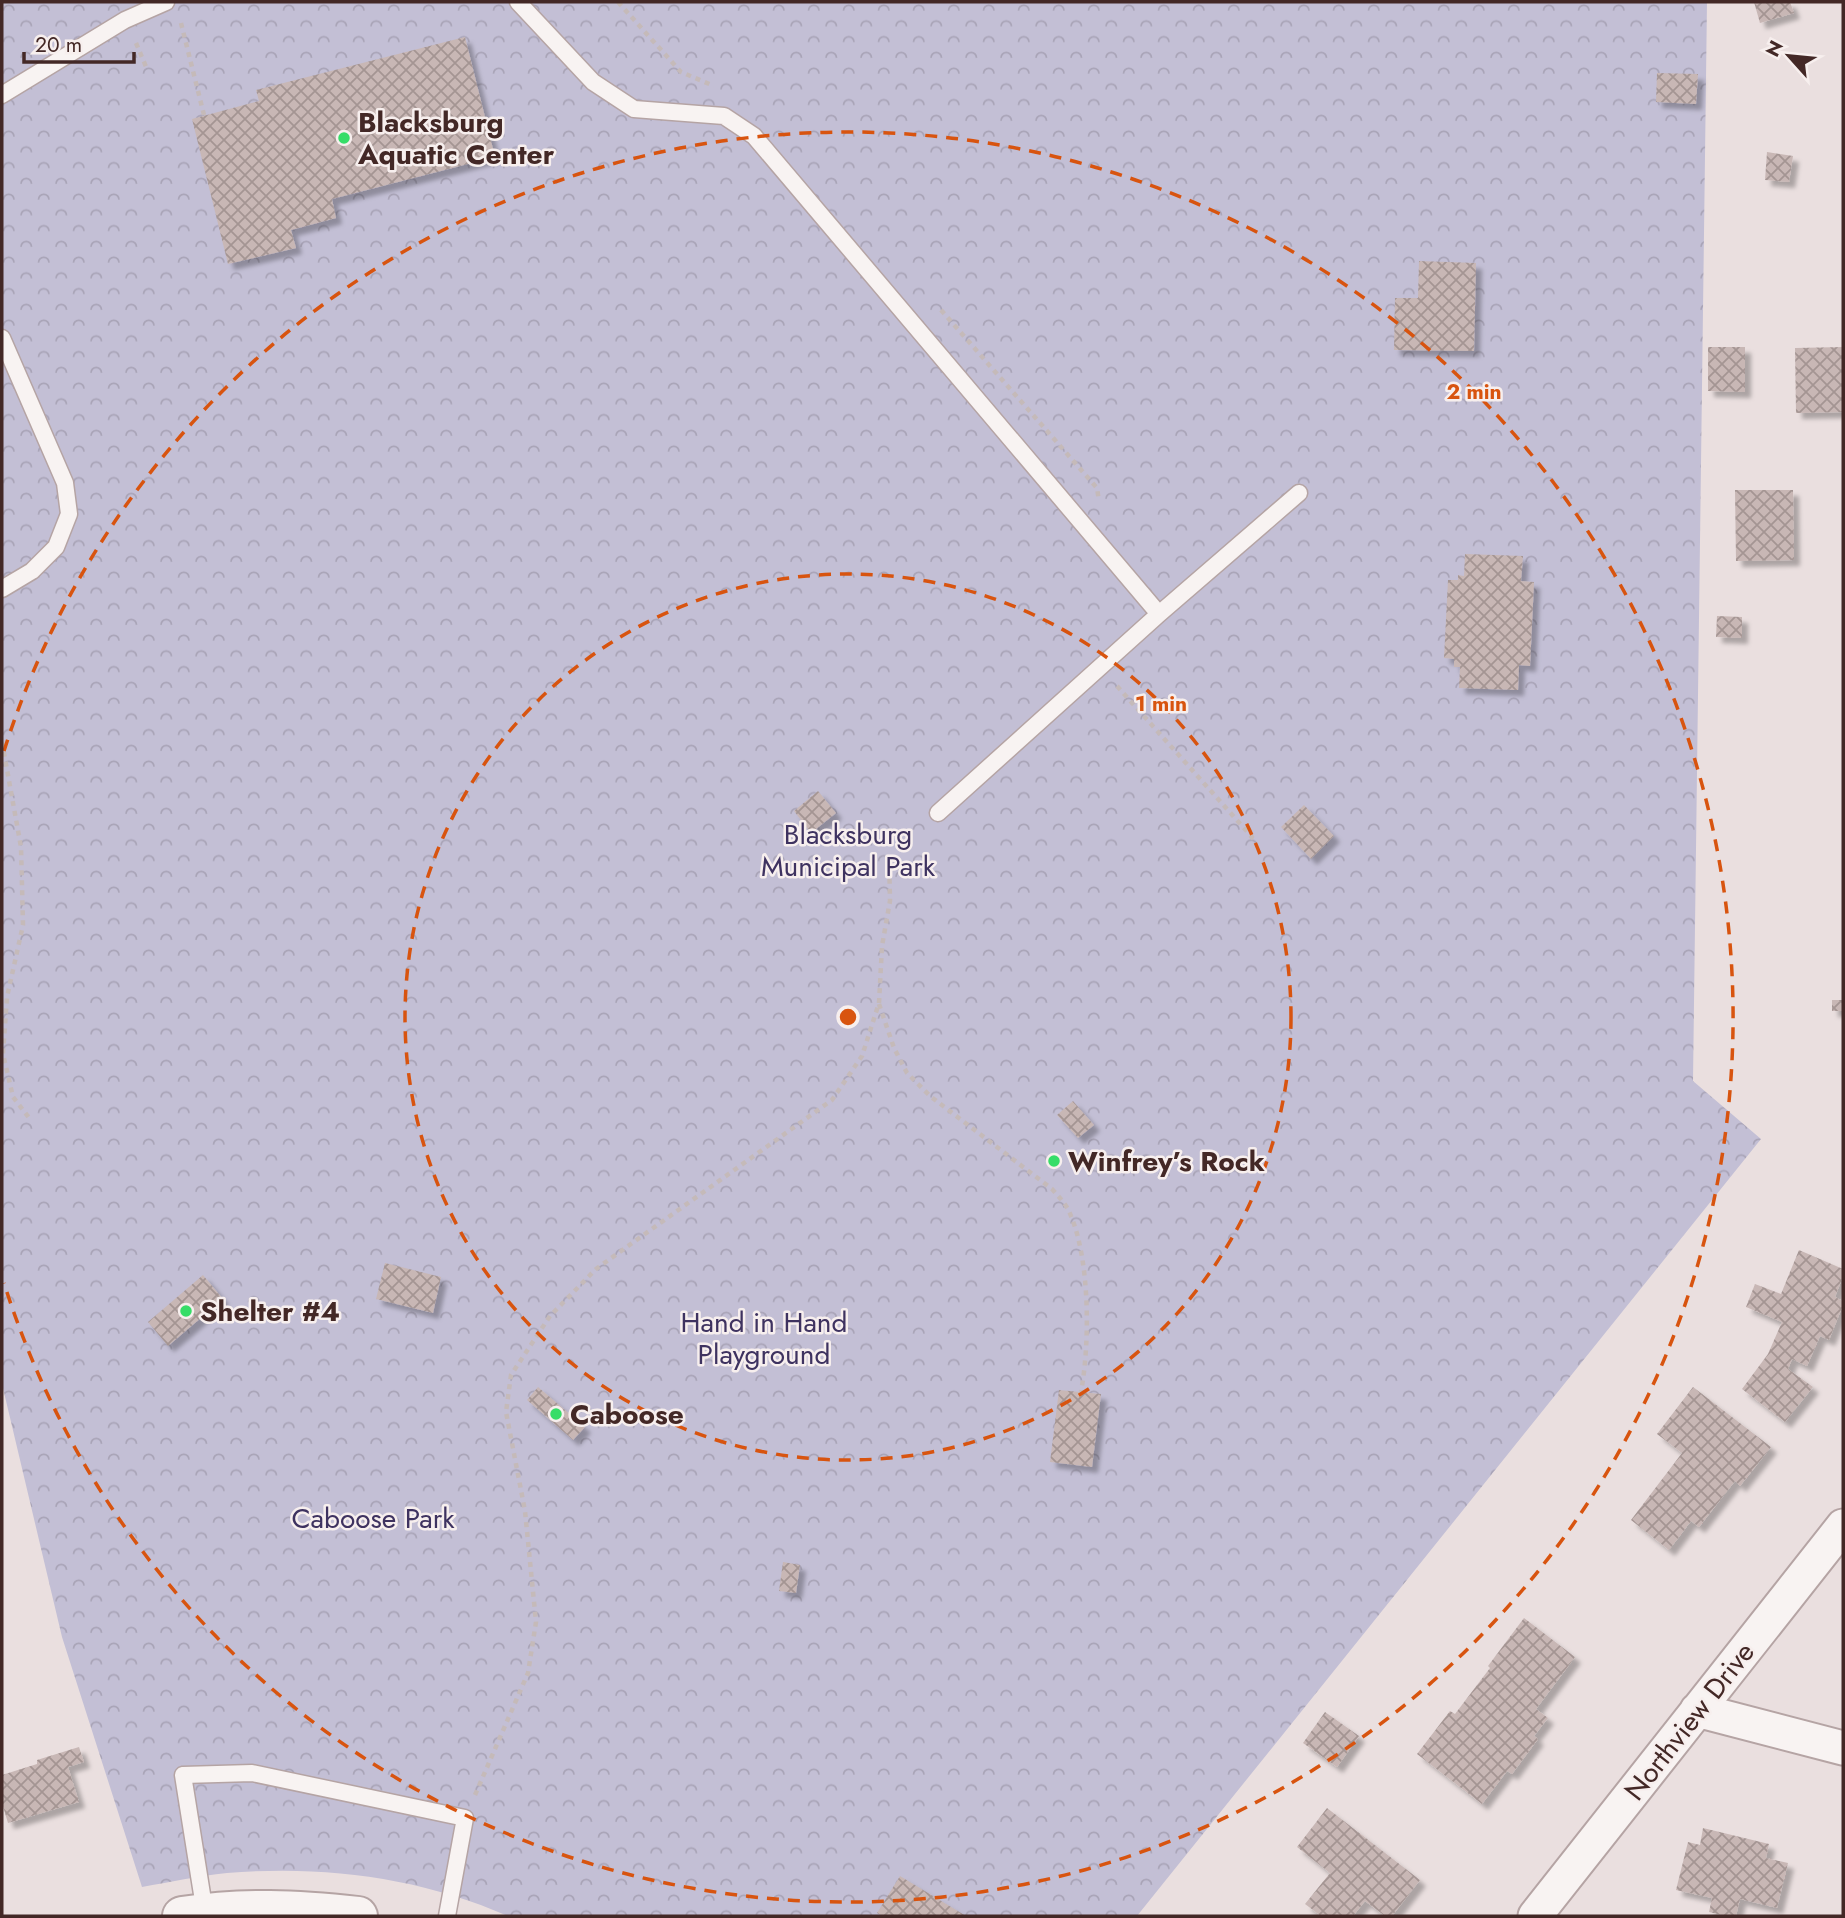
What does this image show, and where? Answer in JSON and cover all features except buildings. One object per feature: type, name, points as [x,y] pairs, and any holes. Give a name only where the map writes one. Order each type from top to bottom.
[{"type":"street","name":"Northview Drive","points":[[1535,1916],[1843,1526]]},
{"type":"street","points":[[1697,1710],[1843,1748]]},
{"type":"street","points":[[194,1914],[251,1908],[358,1916]]},
{"type":"lane","points":[[2,95],[125,20],[166,2]]},
{"type":"lane","points":[[518,2],[593,82],[634,109],[724,116],[754,135],[1159,614]]},
{"type":"lane","points":[[2,338],[65,483],[69,514],[56,547],[32,572],[2,589]]},
{"type":"lane","points":[[938,813],[1299,492]]},
{"type":"lane","points":[[194,1914],[183,1775],[252,1773],[465,1818],[447,1916]]},
{"type":"path","points":[[180,20],[204,115]]},
{"type":"path","points":[[1129,699],[1252,837],[1247,842]]},
{"type":"path","points":[[2,742],[21,847],[23,925],[7,997],[3,1054],[13,1097],[30,1119]]},
{"type":"path","points":[[484,1770],[528,1673],[537,1622],[525,1511],[506,1412],[511,1375],[550,1316],[596,1269],[832,1100],[862,1056],[879,1003],[882,946],[890,901],[889,855]]},
{"type":"path","points":[[879,1003],[894,1048],[907,1073],[930,1096],[1052,1189],[1068,1210],[1083,1261],[1086,1328],[1085,1371],[1081,1392]]},
{"type":"green space","name":"Blacksburg Municipal Park","points":[[2,2],[1707,2],[1693,1081],[1761,1139],[1137,1916],[508,1916],[440,1892],[405,1883],[299,1871],[227,1873],[142,1887],[62,1637],[2,1384]]},
{"type":"place","name":"Blacksburg Aquatic Center","points":[[344,138]]},
{"type":"place","name":"Winfrey’s Rock","points":[[1054,1161]]},
{"type":"place","name":"Shelter #4","points":[[186,1311]]},
{"type":"place","name":"Caboose","points":[[556,1414]]},
{"type":"park label","name":"Hand in Hand Playground","points":[[764,1338]]},
{"type":"park label","name":"Caboose Park","points":[[373,1518]]}]
